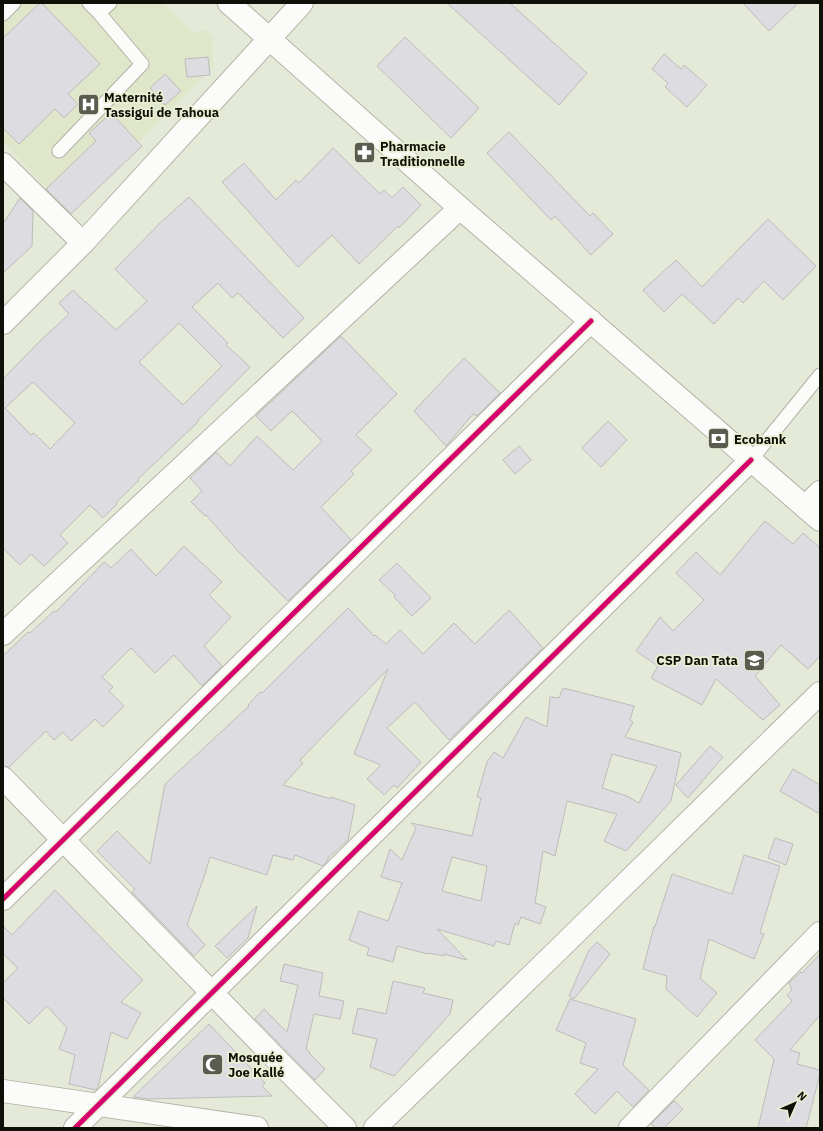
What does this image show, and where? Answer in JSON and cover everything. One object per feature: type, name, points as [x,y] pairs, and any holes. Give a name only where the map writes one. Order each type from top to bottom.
[{"type":"street","points":[[229,3],[460,208],[751,460],[815,506]]},
{"type":"street","points":[[3,323],[83,244],[302,3]]},
{"type":"street","points":[[3,164],[83,244]]},
{"type":"street","points":[[3,634],[460,208]]},
{"type":"street","points":[[3,899],[591,321]]},
{"type":"street","points":[[75,1128],[751,460]]},
{"type":"street","points":[[375,1128],[551,958],[820,693]]},
{"type":"street","points":[[3,778],[345,1128]]},
{"type":"street","points":[[630,1128],[820,933]]},
{"type":"street","points":[[3,1091],[258,1128]]},
{"type":"lane","points":[[3,14],[14,3]]},
{"type":"lane","points":[[59,151],[142,64],[89,3]]},
{"type":"lane","points":[[99,13],[110,3]]},
{"type":"lane","points":[[751,460],[820,375]]},
{"type":"shaded area","name":"Maternité Tassigui de Tahoua","points":[[3,3],[163,3],[193,33],[206,30],[212,37],[213,67],[69,211],[3,142]]},
{"type":"building","points":[[40,3],[42,3],[100,64],[68,94],[78,104],[64,118],[55,109],[19,144],[3,128],[3,38]]},
{"type":"building","points":[[447,3],[510,3],[587,73],[559,105]]},
{"type":"building","points":[[743,3],[798,3],[769,31]]},
{"type":"building","points":[[405,37],[479,108],[451,138],[377,66]]},
{"type":"building","points":[[664,54],[681,69],[684,65],[707,85],[687,107],[665,87],[668,83],[652,69]]},
{"type":"building","points":[[208,57],[210,75],[187,77],[185,59]]},
{"type":"building","points":[[165,74],[181,91],[165,105],[150,88]]},
{"type":"building","points":[[111,113],[142,146],[71,214],[46,189],[96,141],[89,133]]},
{"type":"building","points":[[509,132],[590,216],[593,213],[613,234],[591,255],[555,216],[551,220],[487,153]]},
{"type":"building","points":[[333,148],[380,194],[384,190],[392,198],[403,187],[421,205],[399,228],[398,226],[359,264],[332,235],[298,267],[222,182],[244,163],[276,200],[296,180],[299,183]]},
{"type":"building","points":[[189,197],[304,318],[283,338],[238,293],[232,298],[218,283],[192,307],[228,343],[226,345],[250,367],[198,420],[199,421],[138,479],[139,480],[103,518],[90,505],[60,535],[68,543],[44,566],[31,554],[20,565],[3,548],[3,379],[69,314],[59,303],[73,290],[116,330],[147,301],[115,269],[161,222]],"holes":[[[179,323],[222,366],[183,405],[139,362]],[[33,382],[75,423],[50,449],[34,433],[31,435],[5,408]]]},
{"type":"building","points":[[20,198],[33,211],[32,246],[3,273],[3,224]]},
{"type":"building","points":[[768,219],[816,266],[783,300],[764,281],[743,303],[738,298],[714,324],[682,294],[664,312],[643,290],[676,260],[702,287]]},
{"type":"building","points":[[341,336],[397,394],[356,435],[372,450],[351,471],[354,474],[321,507],[351,540],[288,601],[237,550],[206,515],[205,516],[191,502],[202,491],[190,478],[216,452],[230,466],[257,436],[293,470],[322,441],[292,411],[271,431],[256,416]]},
{"type":"building","points":[[464,358],[500,393],[477,416],[473,414],[446,446],[414,411]]},
{"type":"building","points":[[608,421],[627,440],[601,467],[582,448]]},
{"type":"building","points":[[519,446],[531,460],[515,474],[503,460]]},
{"type":"building","points":[[765,521],[793,544],[803,533],[820,548],[820,656],[808,669],[781,645],[755,676],[780,705],[763,720],[716,679],[702,705],[651,678],[658,666],[636,651],[660,617],[673,631],[704,600],[676,573],[696,552],[720,575]]},
{"type":"building","points":[[184,546],[222,582],[209,595],[231,617],[204,646],[222,666],[202,686],[174,655],[155,673],[131,648],[102,677],[113,687],[109,691],[124,706],[103,727],[95,719],[71,741],[63,732],[54,740],[46,731],[9,767],[3,766],[3,656],[28,632],[30,633],[54,611],[56,612],[104,562],[111,568],[131,549],[156,576]]},
{"type":"building","points":[[397,563],[431,598],[412,616],[394,597],[395,595],[379,580]]},
{"type":"building","points":[[348,608],[374,636],[375,635],[386,644],[400,630],[423,654],[454,623],[475,644],[509,610],[543,648],[449,740],[415,702],[387,728],[421,762],[397,788],[394,785],[384,795],[367,779],[381,765],[354,754],[388,669],[300,760],[303,763],[283,785],[331,799],[331,797],[355,805],[348,840],[329,857],[323,866],[295,855],[293,860],[273,855],[267,875],[210,857],[187,925],[205,945],[194,956],[132,892],[135,889],[97,851],[117,831],[150,864],[165,784],[249,706],[248,705],[260,692],[262,693]]},
{"type":"building","points":[[563,688],[634,706],[630,720],[633,722],[625,737],[681,753],[671,801],[626,851],[604,841],[617,814],[567,801],[555,856],[543,851],[535,903],[546,907],[540,924],[521,917],[518,925],[515,923],[509,945],[496,941],[494,946],[437,929],[467,960],[444,954],[444,956],[428,954],[397,946],[393,962],[367,955],[369,948],[349,940],[359,911],[388,921],[402,883],[381,877],[390,849],[402,860],[416,828],[411,823],[472,836],[481,798],[477,797],[487,762],[494,752],[503,758],[526,717],[547,727],[550,697],[559,698]],"holes":[[[612,754],[657,766],[639,803],[627,796],[602,788]],[[452,857],[487,866],[481,901],[442,891]]]},
{"type":"building","points":[[710,746],[723,757],[688,798],[676,785]]},
{"type":"building","points":[[793,769],[820,785],[820,814],[780,791]]},
{"type":"building","points":[[775,838],[793,844],[786,865],[768,858]]},
{"type":"building","points":[[744,855],[780,866],[760,933],[764,934],[754,959],[709,939],[700,978],[717,993],[697,1017],[666,989],[667,976],[643,969],[654,926],[655,927],[672,874],[732,894]]},
{"type":"building","points":[[55,890],[143,980],[121,1002],[141,1013],[127,1039],[111,1032],[96,1090],[69,1084],[75,1055],[59,1049],[67,1028],[47,1006],[29,1024],[3,998],[3,983],[18,968],[3,954],[3,926],[12,935]]},
{"type":"building","points":[[257,906],[248,938],[227,958],[215,946]]},
{"type":"building","points":[[597,942],[610,954],[574,999],[569,996],[589,950]]},
{"type":"building","points":[[820,954],[820,1015],[790,1050],[800,1053],[797,1064],[820,1070],[806,1128],[758,1128],[774,1059],[755,1040],[792,1001],[787,995],[792,990],[789,983],[801,972],[802,973]]},
{"type":"building","points":[[284,964],[323,973],[319,996],[344,1001],[340,1019],[314,1014],[306,1049],[325,1069],[315,1080],[255,1019],[264,1009],[287,1032],[298,985],[280,981]]},
{"type":"building","points":[[393,981],[425,988],[423,993],[453,1000],[450,1014],[394,1076],[370,1067],[377,1039],[352,1033],[358,1008],[386,1014]]},
{"type":"building","points":[[570,999],[636,1019],[623,1065],[649,1090],[633,1107],[617,1091],[595,1114],[575,1094],[598,1069],[580,1063],[586,1043],[556,1030]]},
{"type":"building","points":[[209,1024],[265,1083],[262,1086],[272,1096],[148,1099],[133,1097]]},
{"type":"building","points":[[674,1101],[683,1109],[664,1128],[656,1128],[651,1124]]},
{"type":"cycle path","points":[[3,899],[591,321]]},
{"type":"cycle path","points":[[75,1128],[751,460]]},
{"type":"place","name":"Maternité Tassigui de Tahoua","points":[[89,104]]},
{"type":"place","name":"Pharmacie Traditionnelle","points":[[365,153]]},
{"type":"place","name":"Ecobank","points":[[718,439]]},
{"type":"place","name":"CSP Dan Tata","points":[[754,660]]},
{"type":"place","name":"Mosquée Joe Kallé","points":[[213,1064]]}]
